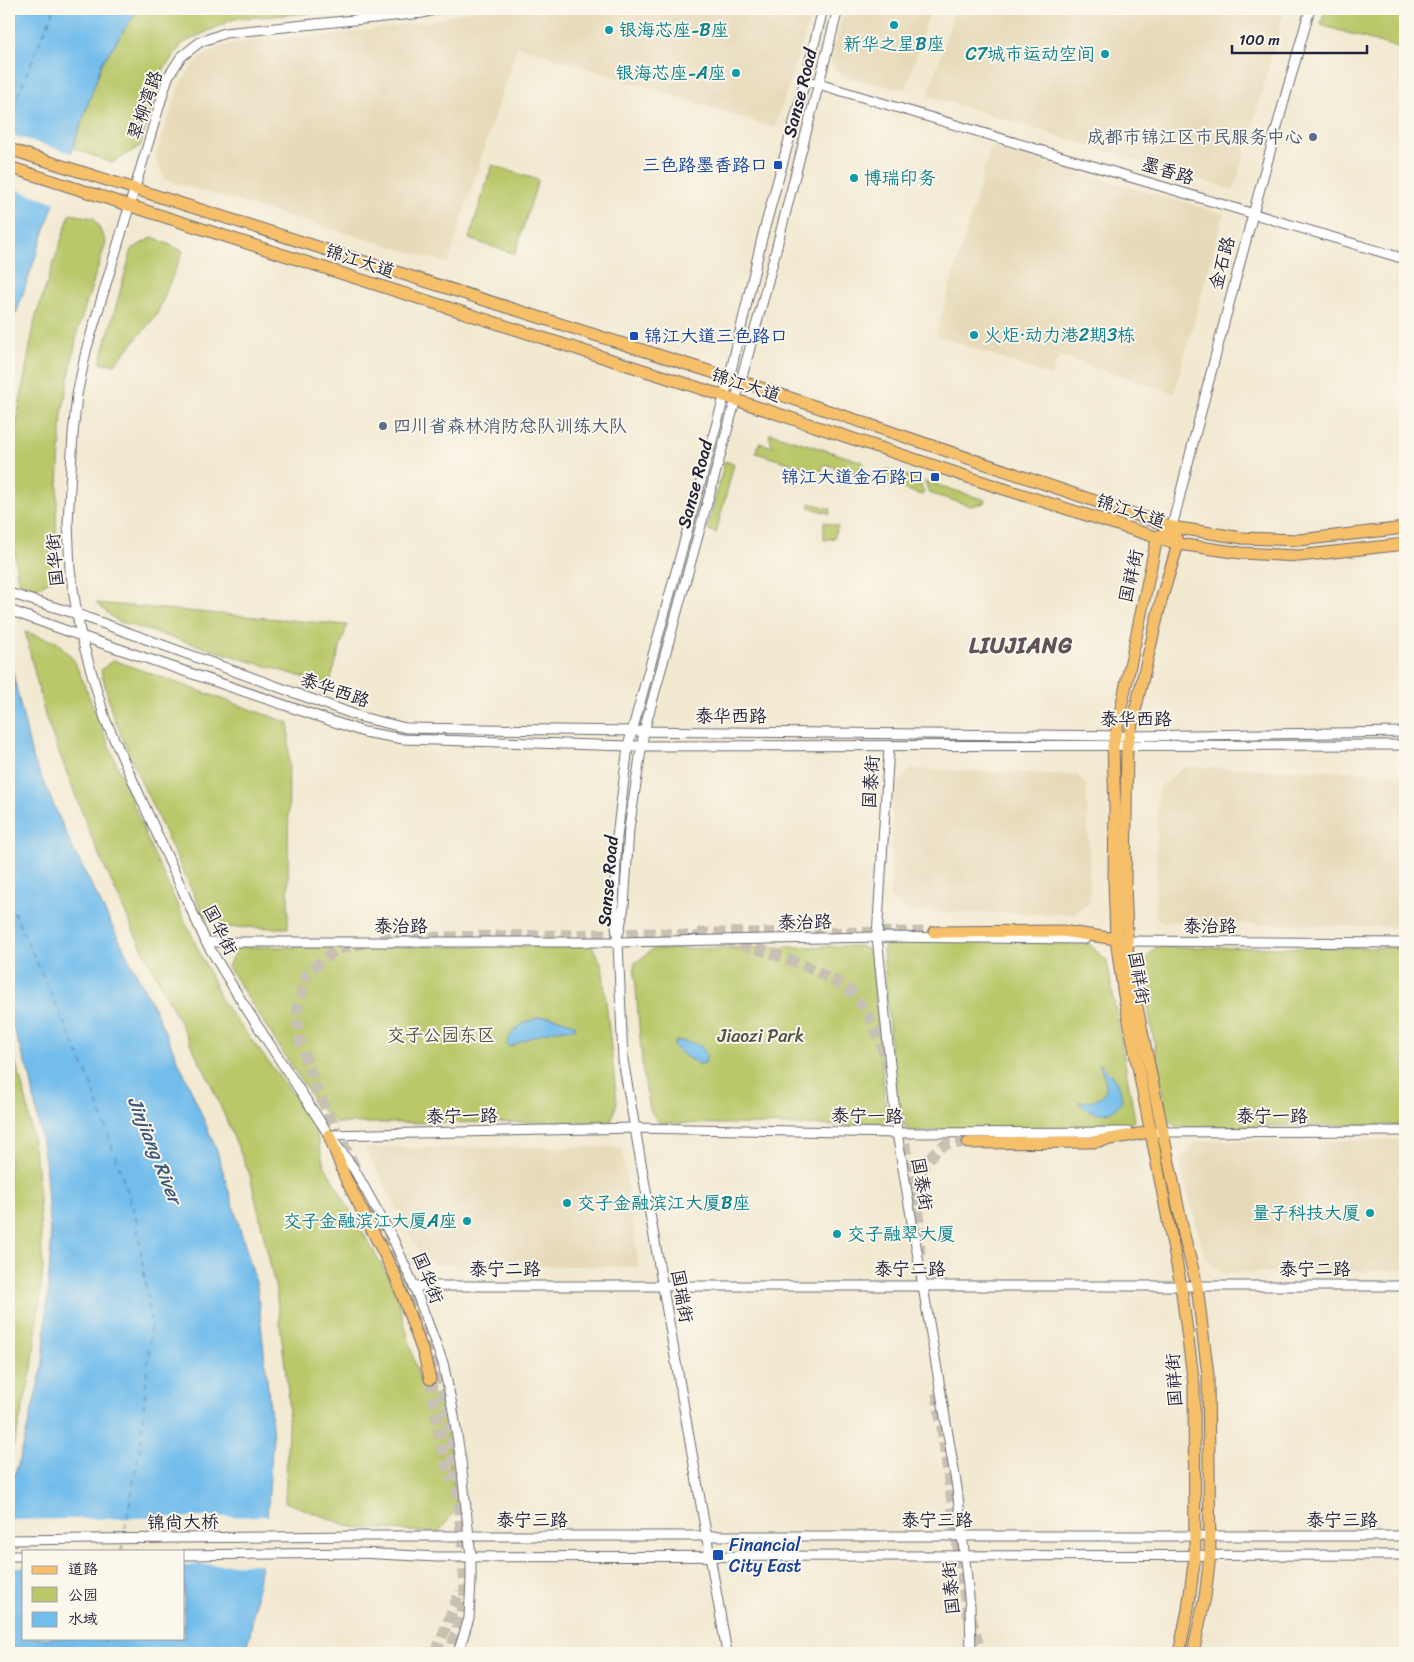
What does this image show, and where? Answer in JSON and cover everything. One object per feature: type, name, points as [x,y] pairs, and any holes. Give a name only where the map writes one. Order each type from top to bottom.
[{"type":"main road","name":"锦江大道","points":[[9,149],[734,380],[1172,527],[1243,538],[1298,540],[1405,528]]},
{"type":"main road","name":"锦江大道","points":[[9,167],[1178,544],[1241,553],[1299,556],[1405,544]]},
{"type":"main road","name":"国祥街","points":[[1172,527],[1158,538],[1114,740],[1124,996],[1181,1286],[1194,1386],[1195,1555],[1188,1608],[1179,1653]]},
{"type":"main road","points":[[1172,527],[1178,544]]},
{"type":"main road","name":"国祥街","points":[[1178,544],[1162,597],[1128,740],[1125,882],[1121,940],[1128,963],[1196,1286],[1208,1375],[1210,1555],[1205,1597],[1193,1653]]},
{"type":"main road","points":[[934,932],[1062,931],[1121,940]]},
{"type":"main road","points":[[968,1143],[1093,1142],[1150,1132]]},
{"type":"main road","points":[[329,1135],[345,1177],[395,1275],[424,1355],[430,1379]]},
{"type":"street","name":"翠柳湾路","points":[[135,189],[168,78],[181,57],[200,42],[225,33],[423,13],[438,9]]},
{"type":"street","name":"Sanse Road","points":[[618,942],[614,907],[616,837],[628,746],[734,380],[763,234],[823,9]]},
{"type":"street","name":"Sanse Road","points":[[734,380],[761,308],[838,9]]},
{"type":"street","name":"金石路","points":[[1172,527],[1206,386],[1252,213],[1310,9]]},
{"type":"street","name":"墨香路","points":[[805,80],[1405,259]]},
{"type":"street","name":"国华街","points":[[135,189],[86,351],[77,395],[72,434],[68,523],[70,570],[81,636],[105,720],[206,942],[242,1002],[329,1135],[354,1169],[393,1239],[414,1286],[443,1363],[461,1461],[471,1556],[469,1618],[458,1653]]},
{"type":"street","name":"Sanse Road","points":[[618,942],[624,906],[629,829],[640,746],[729,398]]},
{"type":"street","name":"泰华西路","points":[[9,594],[77,614],[361,717],[406,728],[1405,745]]},
{"type":"street","name":"泰华西路","points":[[9,610],[364,732],[403,738],[628,746],[889,747],[1114,740]]},
{"type":"street","name":"泰华西路","points":[[1128,740],[1405,732]]},
{"type":"street","name":"国泰街","points":[[889,747],[877,937],[897,1133],[957,1488],[970,1606],[971,1653]]},
{"type":"street","name":"泰治路","points":[[206,942],[618,942],[877,937],[1405,943]]},
{"type":"street","name":"国瑞街","points":[[618,942],[623,1060],[727,1653]]},
{"type":"street","name":"泰宁一路","points":[[329,1135],[634,1128],[897,1133],[1405,1131]]},
{"type":"street","name":"泰宁二路","points":[[414,1286],[1405,1286]]},
{"type":"street","name":"锦尚大桥","points":[[9,1540],[469,1536]]},
{"type":"street","name":"泰宁三路","points":[[469,1536],[1405,1536]]},
{"type":"street","name":"锦尚大桥","points":[[185,1554],[360,1553],[437,1557],[471,1556]]},
{"type":"street","name":"泰宁三路","points":[[471,1556],[1405,1555]]},
{"type":"street","points":[[9,1556],[22,1556]]},
{"type":"shaded area","points":[[476,9],[813,9],[775,128],[517,46],[448,263],[165,180],[155,157],[179,86],[194,64],[204,55],[220,46],[259,39],[327,36],[432,21]]},
{"type":"shaded area","points":[[844,9],[930,9],[906,90],[843,77],[830,63]]},
{"type":"shaded area","points":[[955,9],[1285,9],[1234,190],[928,96]]},
{"type":"shaded area","points":[[991,147],[1224,214],[1174,393],[1059,356],[1051,376],[936,335]]},
{"type":"shaded area","points":[[1184,767],[1405,773],[1405,927],[1165,922],[1155,917],[1158,789]]},
{"type":"shaded area","points":[[911,769],[1077,775],[1087,785],[1090,902],[1075,914],[906,912],[890,897],[893,787]]},
{"type":"shaded area","name":"量子科技大厦","points":[[1405,1140],[1405,1270],[1222,1273],[1205,1257],[1179,1162],[1196,1141]]},
{"type":"shaded area","points":[[622,1147],[639,1267],[436,1264],[420,1253],[365,1148]]},
{"type":"green space","points":[[138,9],[362,9],[234,19],[183,43],[161,73],[140,146],[112,163],[73,148],[102,63]]},
{"type":"green space","points":[[1325,9],[1405,9],[1405,50],[1321,25]]},
{"type":"green space","points":[[492,165],[538,180],[515,254],[469,239]]},
{"type":"green space","points":[[70,214],[94,218],[106,242],[78,329],[62,414],[56,520],[58,576],[36,589],[18,582],[10,515],[16,425],[35,319]]},
{"type":"green space","points":[[153,237],[183,251],[156,316],[115,364],[100,363],[132,249]]},
{"type":"green space","points":[[771,433],[863,462],[864,476],[824,464],[821,473],[756,453],[759,443],[773,447],[769,436]]},
{"type":"green space","points":[[725,461],[734,464],[716,533],[707,529]]},
{"type":"green space","points":[[887,469],[919,479],[924,493],[922,495],[878,481],[878,478]]},
{"type":"green space","points":[[925,481],[985,500],[984,503],[971,506],[929,493]]},
{"type":"green space","points":[[810,503],[831,509],[830,514],[809,507]]},
{"type":"green space","points":[[824,522],[838,526],[834,538],[824,540]]},
{"type":"green space","points":[[96,603],[347,625],[329,685],[117,621]]},
{"type":"green space","points":[[25,632],[57,642],[74,660],[151,848],[223,1003],[313,1120],[324,1165],[395,1288],[419,1379],[444,1409],[458,1507],[438,1533],[352,1527],[285,1502],[289,1400],[276,1290],[250,1175],[210,1082],[134,932],[93,841],[45,716]]},
{"type":"green space","points":[[113,660],[289,723],[288,928],[222,927],[204,916],[139,777],[112,713],[101,670]]},
{"type":"green space","points":[[891,940],[1085,940],[1107,961],[1135,1120],[1126,1128],[909,1131],[901,1121],[893,1078],[883,950]]},
{"type":"green space","name":"交子公园东区","points":[[592,946],[602,965],[617,1103],[611,1122],[335,1123],[317,1105],[228,967],[235,950],[243,947]]},
{"type":"green space","name":"Jiaozi Park","points":[[860,946],[871,952],[887,1122],[879,1126],[659,1123],[650,1110],[643,1073],[634,964],[653,949]]},
{"type":"green space","points":[[1156,947],[1405,948],[1405,1125],[1177,1127],[1167,1119],[1141,964]]},
{"type":"green space","points":[[9,1039],[27,1103],[37,1168],[43,1269],[32,1369],[9,1460]]},
{"type":"water","points":[[9,9],[138,9],[102,63],[16,314],[15,310],[9,351]]},
{"type":"water","name":"Jinjiang River","points":[[9,656],[32,756],[72,847],[155,1010],[189,1085],[217,1151],[257,1286],[273,1436],[266,1532],[250,1634],[244,1653],[9,1653],[9,1489],[20,1459],[43,1365],[51,1245],[45,1160],[31,1080],[9,1016]]},
{"type":"water","points":[[552,1017],[574,1024],[576,1028],[549,1032],[510,1047],[507,1045],[512,1034],[520,1026],[531,1020]]},
{"type":"water","points":[[677,1041],[693,1043],[702,1048],[706,1057],[705,1063],[699,1064],[674,1047],[674,1043]]},
{"type":"water","points":[[1098,1063],[1115,1080],[1122,1096],[1121,1102],[1113,1110],[1103,1113],[1090,1111],[1078,1102],[1096,1100],[1102,1097],[1105,1092],[1105,1080]]},
{"type":"pier","points":[[9,134],[74,154],[56,203],[9,187]]},
{"type":"pier","points":[[269,1516],[263,1564],[185,1565],[185,1550],[22,1550],[22,1567],[9,1567],[9,1520]]},
{"type":"ferry route","points":[[9,116],[54,9]]},
{"type":"ferry route","points":[[9,901],[89,1078],[136,1217],[151,1323],[141,1441],[124,1534]]},
{"type":"ferry route","points":[[121,1550],[123,1543]]},
{"type":"ferry route","points":[[102,1653],[105,1640]]},
{"type":"tunnel","points":[[698,933],[934,932]]},
{"type":"tunnel","points":[[380,940],[388,938],[661,933],[706,938]]},
{"type":"tunnel","points":[[724,940],[793,961],[846,987],[863,1006],[869,1016],[878,1036],[888,1068]]},
{"type":"tunnel","points":[[355,1167],[318,1093],[300,1042],[297,1011],[307,973],[335,950],[364,943]]},
{"type":"tunnel","points":[[897,1111],[906,1150],[914,1211]]},
{"type":"tunnel","points":[[920,1255],[918,1185],[924,1164],[936,1151],[946,1144],[968,1143]]},
{"type":"tunnel","points":[[371,1205],[422,1321],[439,1368],[450,1425],[462,1540],[465,1593],[450,1653]]},
{"type":"tunnel","points":[[430,1379],[443,1453],[451,1482]]},
{"type":"tunnel","points":[[937,1393],[968,1620]]},
{"type":"tunnel","points":[[436,1653],[460,1591]]},
{"type":"tunnel","points":[[971,1617],[981,1653]]},
{"type":"place","name":"新华之星B座","points":[[894,25]]},
{"type":"place","name":"银海芯座-B座","points":[[609,30]]},
{"type":"place","name":"C7城市运动空间","points":[[1105,54]]},
{"type":"place","name":"银海芯座-A座","points":[[736,73]]},
{"type":"place","name":"成都市锦江区市民服务中心","points":[[1313,137]]},
{"type":"place","name":"三色路墨香路口","points":[[778,165]]},
{"type":"place","name":"博瑞印务","points":[[854,178]]},
{"type":"place","name":"火炬·动力港2期3栋","points":[[974,335]]},
{"type":"place","name":"锦江大道三色路口","points":[[634,336]]},
{"type":"place","name":"四川省森林消防总队训练大队","points":[[383,426]]},
{"type":"place","name":"锦江大道金石路口","points":[[935,477]]},
{"type":"place","name":"交子金融滨江大厦B座","points":[[567,1203]]},
{"type":"place","name":"量子科技大厦","points":[[1370,1213]]},
{"type":"place","name":"交子金融滨江大厦A座","points":[[467,1221]]},
{"type":"place","name":"交子融翠大厦","points":[[837,1234]]},
{"type":"place","name":"Financial City East","points":[[718,1555]]},
{"type":"district","name":"LIUJIANG","points":[[1021,645]]}]
